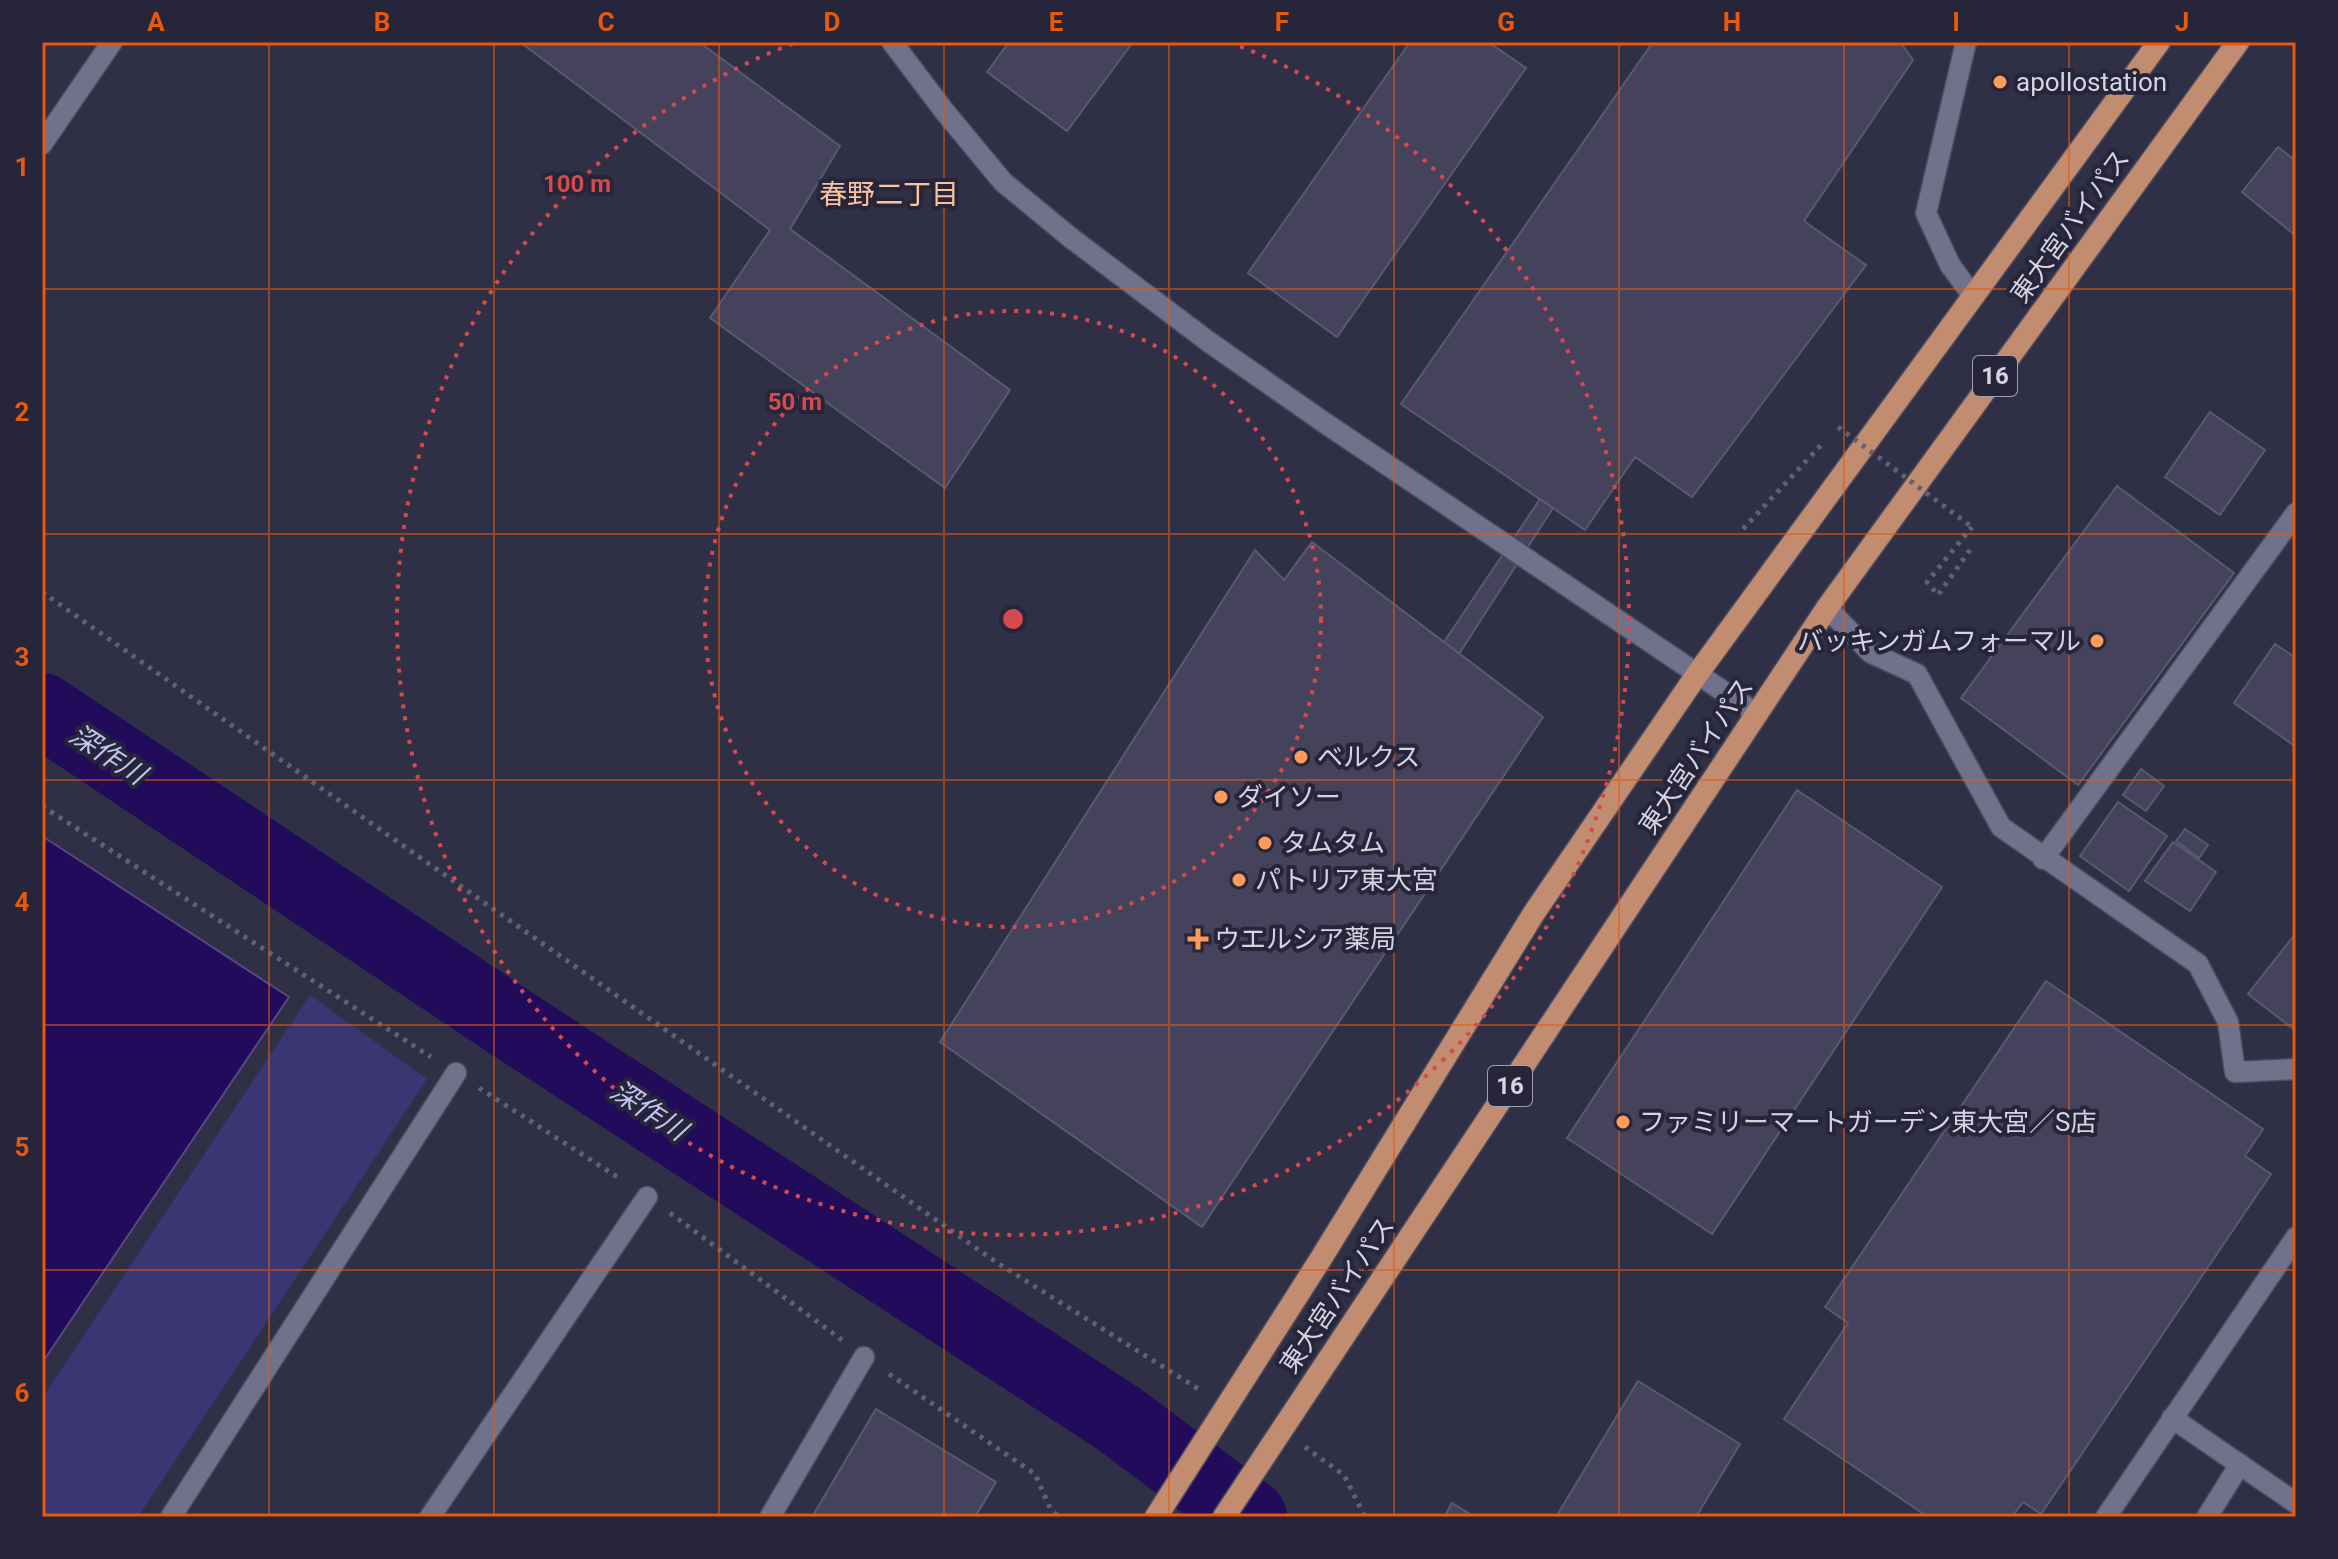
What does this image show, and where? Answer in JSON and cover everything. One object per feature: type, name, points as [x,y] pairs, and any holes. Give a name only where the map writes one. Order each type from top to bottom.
[{"type":"highway","name":"東大宮バイパス","points":[[1156,1517],[1320,1260],[1534,913],[1698,673],[2159,42]]},
{"type":"highway","name":"東大宮バイパス","points":[[1224,1517],[1827,608],[2238,42]]},
{"type":"street","points":[[42,144],[112,42]]},
{"type":"street","points":[[892,42],[1003,182],[1071,238],[1209,342],[1322,421],[1757,714]]},
{"type":"street","points":[[1966,42],[1926,213],[1950,265],[1973,296]]},
{"type":"street","points":[[2043,859],[2296,513]]},
{"type":"street","points":[[1827,608],[1871,653],[1917,674],[2001,827],[2198,964],[2228,1022],[2235,1072],[2296,1069]]},
{"type":"street","points":[[171,1517],[456,1073]]},
{"type":"street","points":[[430,1517],[647,1197]]},
{"type":"street","points":[[2106,1517],[2296,1237]]},
{"type":"street","points":[[770,1517],[864,1357]]},
{"type":"street","points":[[2172,1418],[2296,1503]]},
{"type":"street","points":[[2207,1517],[2240,1464]]},
{"type":"path","points":[[1743,529],[1838,427],[1972,527],[1927,582],[1938,595],[1970,550]]},
{"type":"path","points":[[42,592],[996,1262],[1220,1415]]},
{"type":"path","points":[[42,806],[647,1197]]},
{"type":"path","points":[[1281,1430],[1344,1475],[1365,1517]]},
{"type":"shaded area","points":[[42,836],[289,997],[42,1363]]},
{"type":"shaded area","points":[[310,995],[427,1079],[138,1517],[42,1517],[42,1398]]},
{"type":"building","points":[[520,42],[699,42],[840,146],[790,229],[1010,390],[945,488],[710,318],[770,230]]},
{"type":"building","points":[[1009,42],[1133,42],[1067,131],[987,72]]},
{"type":"building","points":[[1410,42],[1488,42],[1526,68],[1337,337],[1248,273]]},
{"type":"building","points":[[1653,42],[1900,42],[1913,60],[1804,221],[1866,265],[1692,497],[1635,457],[1585,530],[1401,404]]},
{"type":"building","points":[[2278,147],[2296,161],[2296,236],[2242,192]]},
{"type":"building","points":[[2210,412],[2265,450],[2220,515],[2165,477]]},
{"type":"building","points":[[2117,486],[2234,573],[2078,785],[1961,698]]},
{"type":"building","points":[[1540,499],[1553,508],[1459,654],[1444,642]]},
{"type":"building","name":"パトリア東大宮","points":[[1312,542],[1543,717],[1202,1227],[940,1042],[1255,550],[1284,580]]},
{"type":"building","points":[[2275,644],[2296,658],[2296,747],[2234,703]]},
{"type":"building","points":[[2141,769],[2164,786],[2146,811],[2123,795]]},
{"type":"building","points":[[1797,790],[1942,887],[1712,1234],[1567,1138]]},
{"type":"building","points":[[2118,802],[2167,836],[2129,891],[2080,856]]},
{"type":"building","points":[[2185,829],[2208,845],[2199,858],[2176,841]]},
{"type":"building","points":[[2173,842],[2216,872],[2190,911],[2145,881]]},
{"type":"building","points":[[2296,933],[2296,1031],[2248,994]]},
{"type":"building","points":[[2046,981],[2263,1129],[2245,1156],[2271,1174],[2041,1514],[2023,1502],[2012,1517],[1928,1517],[1784,1419],[1848,1323],[1825,1307]]},
{"type":"building","points":[[1638,1381],[1740,1444],[1696,1517],[1556,1517]]},
{"type":"building","points":[[876,1409],[996,1482],[975,1517],[812,1517]]},
{"type":"building","points":[[1452,1503],[1475,1517],[1444,1517]]},
{"type":"waterway","name":"深作川","points":[[42,710],[514,1025],[1119,1419],[1250,1517]]},
{"type":"place","name":"apollostation","points":[[2000,82]]},
{"type":"place","name":"バッキンガムフォーマル","points":[[2097,641]]},
{"type":"place","name":"ベルクス","points":[[1301,757]]},
{"type":"place","name":"ダイソー","points":[[1221,797]]},
{"type":"place","name":"タムタム","points":[[1265,843]]},
{"type":"place","name":"パトリア東大宮","points":[[1239,880]]},
{"type":"place","name":"ウエルシア薬局","points":[[1198,939]]},
{"type":"place","name":"ファミリーマートガーデン東大宮／S店","points":[[1623,1122]]},
{"type":"district","name":"春野二丁目","points":[[889,194]]}]
